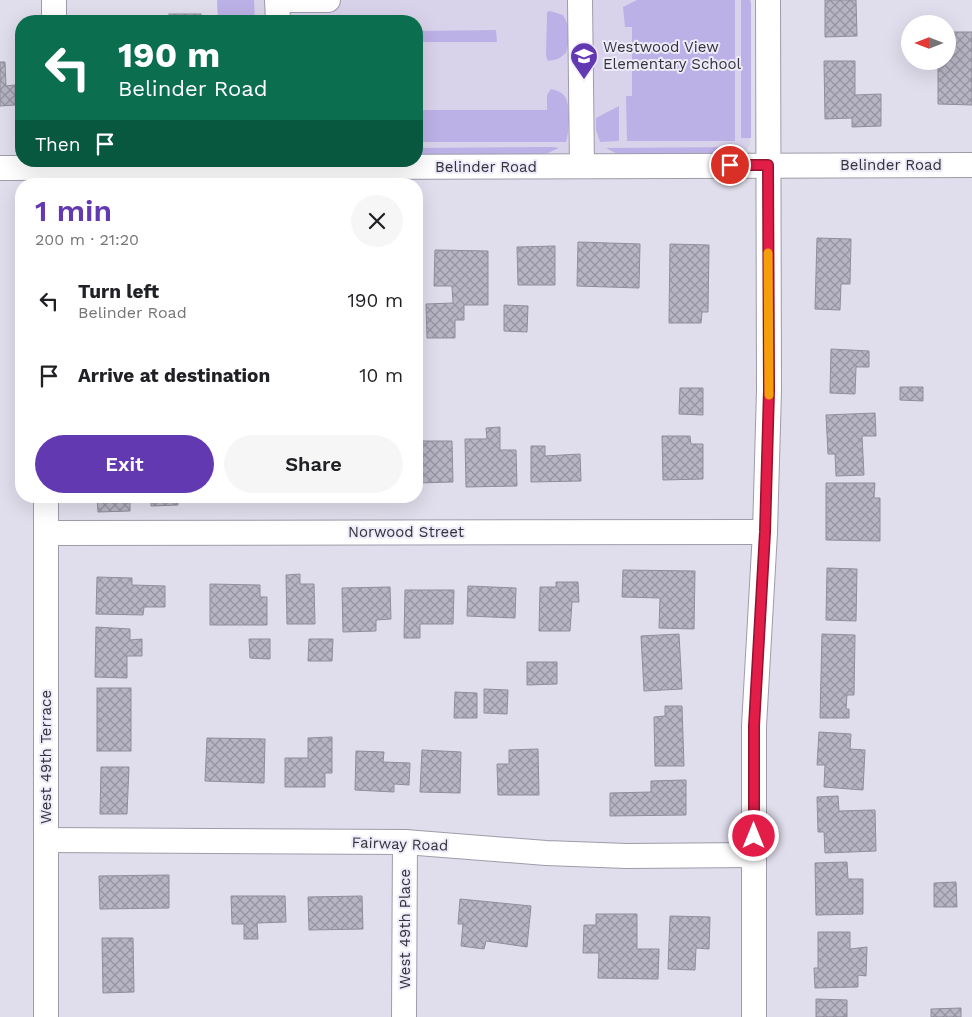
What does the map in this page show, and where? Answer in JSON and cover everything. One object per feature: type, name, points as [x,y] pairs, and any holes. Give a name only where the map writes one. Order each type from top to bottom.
[{"type":"street","points":[[54,0],[54,15]]},
{"type":"street","points":[[278,15],[277,0],[328,0]]},
{"type":"street","points":[[580,0],[582,166]]},
{"type":"street","points":[[754,1017],[754,726],[765,532],[769,390],[768,0]]},
{"type":"street","name":"Belinder Road","points":[[423,165],[972,164]]},
{"type":"street","name":"Belinder Road","points":[[0,168],[49,171],[180,167]]},
{"type":"street","name":"West 49th Terrace","points":[[46,503],[46,1017]]},
{"type":"street","name":"Norwood Street","points":[[46,533],[765,532]]},
{"type":"street","name":"Fairway Road","points":[[46,840],[405,842],[546,854],[626,856],[754,855]]},
{"type":"street","name":"West 49th Place","points":[[404,1017],[405,842]]},
{"type":"shaded area","name":"Westwood View Elementary School","points":[[217,0],[751,0],[750,144],[746,152],[742,154],[423,157],[423,15],[218,15]]},
{"type":"shaded area","points":[[217,0],[254,0],[255,15],[218,15]]},
{"type":"shaded area","points":[[637,0],[735,0],[735,141],[627,141],[626,96],[632,96],[632,27],[625,27],[623,7]]},
{"type":"shaded area","points":[[741,0],[750,0],[751,4],[751,138],[741,138]]},
{"type":"shaded area","points":[[550,11],[563,15],[567,24],[569,39],[566,53],[558,59],[548,61],[546,56],[547,12]]},
{"type":"shaded area","points":[[496,30],[497,42],[423,42],[423,31]]},
{"type":"shaded area","points":[[551,89],[562,94],[567,101],[569,119],[566,142],[423,142],[423,110],[547,110],[547,95]]},
{"type":"shaded area","points":[[619,106],[619,141],[600,142],[596,130],[596,118]]},
{"type":"shaded area","points":[[740,147],[742,154],[619,155],[606,148]]},
{"type":"shaded area","points":[[423,148],[559,148],[541,156],[423,157]]},
{"type":"building","points":[[825,0],[856,0],[857,36],[825,37]]},
{"type":"building","points":[[169,14],[201,14],[201,15]]},
{"type":"building","points":[[956,32],[972,32],[972,105],[938,104],[938,70],[956,70]]},
{"type":"building","points":[[824,61],[855,61],[855,95],[881,94],[881,126],[852,127],[852,118],[825,119]]},
{"type":"building","points":[[0,62],[5,62],[6,86],[15,85],[15,105],[0,106]]},
{"type":"building","points":[[817,238],[851,239],[850,284],[841,284],[840,310],[815,309]]},
{"type":"building","points":[[578,242],[640,244],[639,288],[577,286]]},
{"type":"building","points":[[670,244],[709,245],[708,312],[702,312],[701,323],[669,323]]},
{"type":"building","points":[[555,246],[555,285],[518,285],[517,247]]},
{"type":"building","points":[[435,250],[488,251],[488,305],[464,305],[464,320],[455,320],[455,338],[427,338],[426,304],[453,303],[452,286],[434,286]]},
{"type":"building","points":[[504,305],[528,306],[527,332],[504,331]]},
{"type":"building","points":[[831,349],[869,351],[869,367],[856,367],[855,394],[830,393]]},
{"type":"building","points":[[900,387],[923,387],[923,401],[900,400]]},
{"type":"building","points":[[680,388],[703,388],[703,415],[679,414]]},
{"type":"building","points":[[875,413],[876,436],[862,436],[864,475],[836,476],[835,454],[828,454],[826,415]]},
{"type":"building","points":[[500,427],[500,450],[516,450],[517,486],[466,487],[465,439],[487,439],[486,428]]},
{"type":"building","points":[[662,436],[690,436],[691,444],[703,444],[703,479],[663,480]]},
{"type":"building","points":[[423,441],[452,441],[453,482],[423,483]]},
{"type":"building","points":[[531,446],[545,446],[545,456],[580,454],[581,481],[531,482]]},
{"type":"building","points":[[826,483],[875,483],[874,498],[880,498],[880,541],[826,540]]},
{"type":"building","points":[[97,503],[130,503],[130,511],[98,512]]},
{"type":"building","points":[[151,503],[178,503],[178,505],[151,506]]},
{"type":"building","points":[[827,568],[857,569],[856,621],[826,620]]},
{"type":"building","points":[[623,570],[695,571],[694,629],[659,628],[660,598],[622,597]]},
{"type":"building","points":[[300,574],[300,584],[314,584],[315,624],[287,624],[286,575]]},
{"type":"building","points":[[97,577],[132,578],[132,585],[165,586],[165,607],[144,607],[143,615],[96,614]]},
{"type":"building","points":[[556,582],[578,582],[579,602],[572,602],[570,631],[539,631],[540,587],[556,587]]},
{"type":"building","points":[[210,584],[260,585],[260,597],[267,597],[267,625],[210,625]]},
{"type":"building","points":[[468,586],[516,588],[515,618],[467,616]]},
{"type":"building","points":[[390,587],[391,619],[376,620],[376,631],[343,632],[342,588]]},
{"type":"building","points":[[405,590],[454,590],[453,624],[420,624],[420,638],[404,638]]},
{"type":"building","points":[[96,627],[130,629],[130,640],[142,639],[142,656],[127,656],[127,678],[95,677]]},
{"type":"building","points":[[679,634],[682,689],[644,691],[641,636]]},
{"type":"building","points":[[822,634],[855,635],[854,695],[847,695],[846,709],[849,709],[849,718],[820,718]]},
{"type":"building","points":[[249,639],[270,639],[270,659],[250,658]]},
{"type":"building","points":[[309,639],[333,639],[332,661],[308,661]]},
{"type":"building","points":[[527,662],[557,662],[557,684],[527,685]]},
{"type":"building","points":[[97,688],[131,688],[131,751],[97,751]]},
{"type":"building","points":[[484,689],[508,690],[507,714],[484,713]]},
{"type":"building","points":[[455,692],[477,693],[477,718],[454,718]]},
{"type":"building","points":[[665,706],[682,706],[684,766],[655,766],[654,717],[665,716]]},
{"type":"building","points":[[819,732],[851,734],[850,749],[865,750],[863,790],[824,787],[825,765],[817,765]]},
{"type":"building","points":[[332,737],[332,773],[325,773],[325,787],[285,787],[285,758],[308,758],[308,738]]},
{"type":"building","points":[[207,738],[265,739],[264,783],[205,781]]},
{"type":"building","points":[[538,749],[539,795],[498,795],[497,764],[509,764],[509,750]]},
{"type":"building","points":[[422,750],[461,752],[460,793],[420,792]]},
{"type":"building","points":[[356,751],[384,752],[383,762],[410,763],[409,785],[394,784],[394,792],[355,790]]},
{"type":"building","points":[[101,767],[129,767],[127,814],[100,814]]},
{"type":"building","points":[[686,780],[686,815],[610,816],[610,793],[651,792],[651,781]]},
{"type":"building","points":[[838,796],[839,811],[875,810],[876,851],[825,853],[824,832],[818,832],[817,797]]},
{"type":"building","points":[[847,862],[848,879],[863,879],[863,914],[816,915],[815,863]]},
{"type":"building","points":[[169,875],[169,908],[100,909],[99,876]]},
{"type":"building","points":[[956,882],[957,907],[934,907],[934,883]]},
{"type":"building","points":[[231,896],[285,896],[286,922],[257,923],[258,939],[244,939],[244,924],[232,924]]},
{"type":"building","points":[[362,896],[363,929],[309,930],[308,897]]},
{"type":"building","points":[[460,899],[531,906],[527,947],[486,941],[484,949],[461,946],[463,924],[458,924]]},
{"type":"building","points":[[596,914],[637,914],[637,949],[659,949],[658,979],[598,978],[599,953],[583,953],[584,925],[596,925]]},
{"type":"building","points":[[670,916],[710,917],[709,949],[696,948],[695,970],[668,969]]},
{"type":"building","points":[[818,932],[850,932],[850,949],[867,947],[866,976],[858,975],[858,987],[815,988],[814,968],[818,968]]},
{"type":"building","points":[[102,938],[133,938],[134,992],[103,993]]},
{"type":"building","points":[[816,999],[847,1000],[847,1017],[816,1017]]},
{"type":"building","points":[[961,1008],[961,1017],[931,1017],[931,1009]]},
{"type":"slow traffic","points":[[768,253],[769,395]]},
{"type":"place","name":"Westwood View Elementary School","points":[[584,80]]},
{"type":"route","points":[[730,165],[768,165],[769,390],[765,532],[754,726],[754,836]]}]
